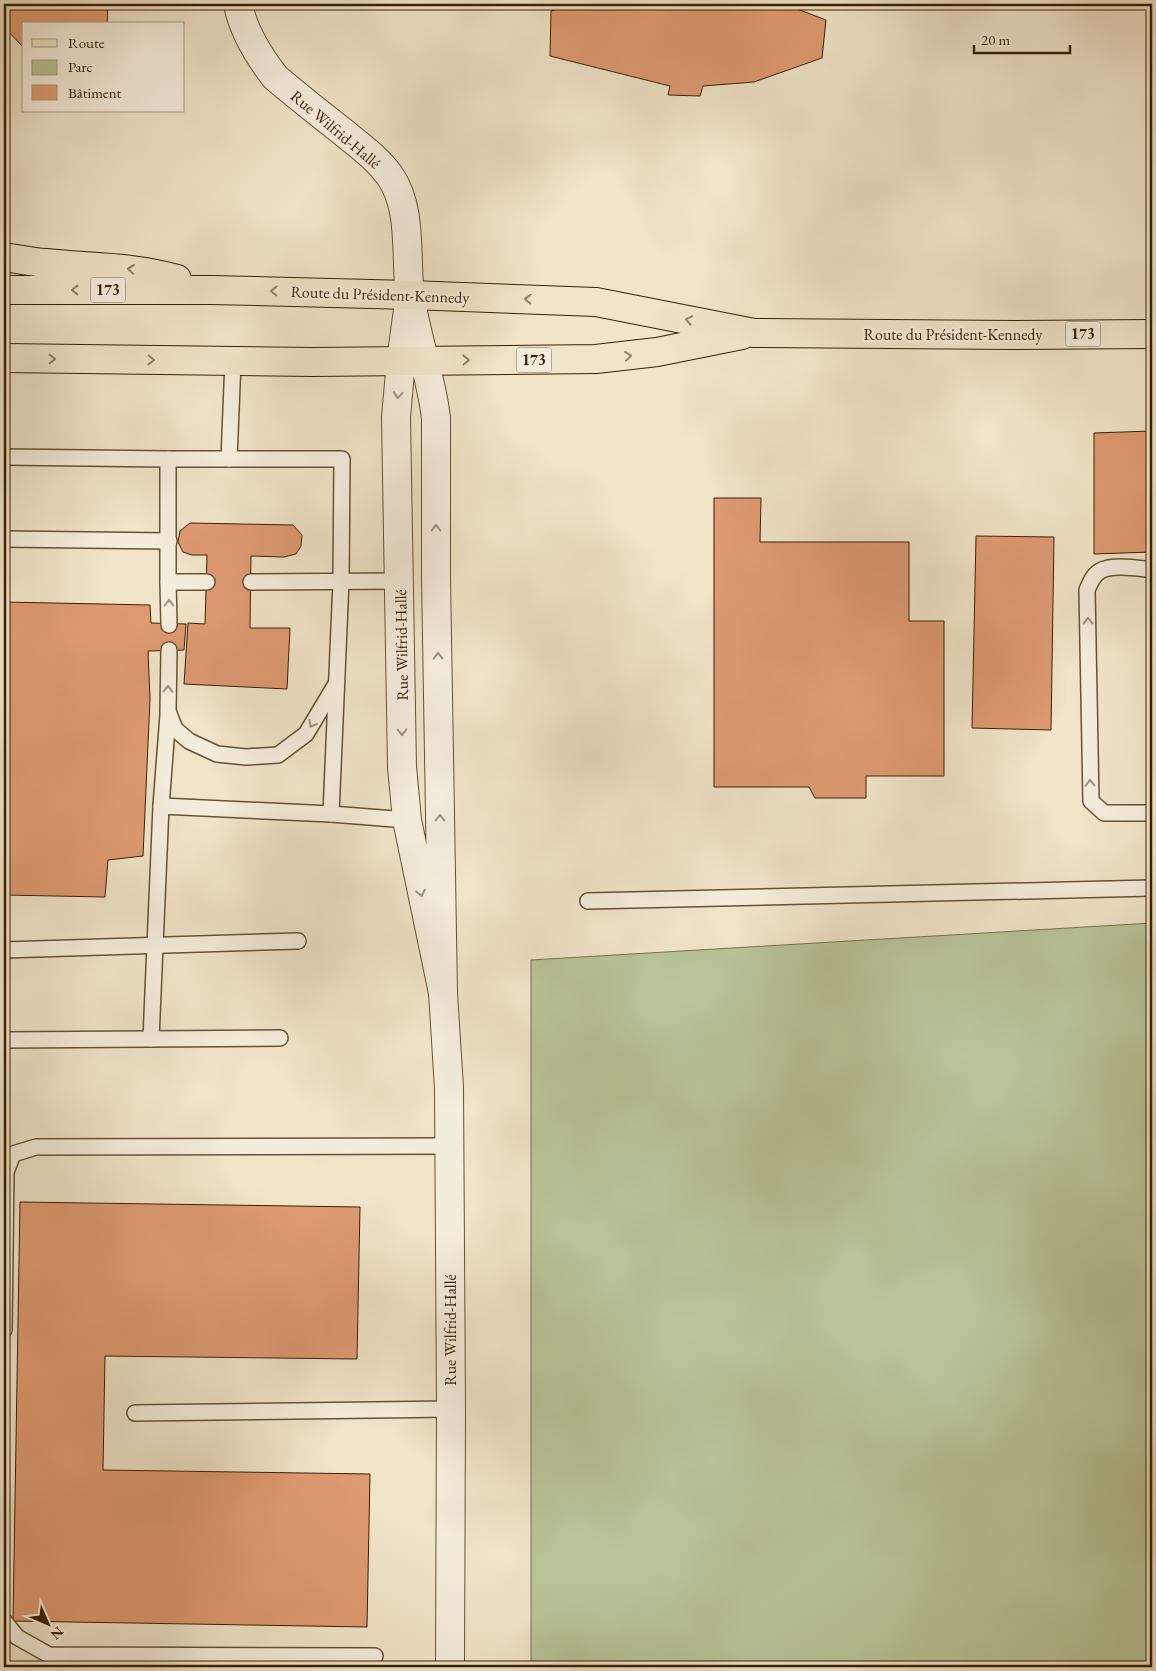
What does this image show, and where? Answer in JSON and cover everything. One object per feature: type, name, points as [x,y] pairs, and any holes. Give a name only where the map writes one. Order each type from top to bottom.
[{"type":"main road","points":[[4,257],[46,264],[95,265],[154,272],[212,290]]},
{"type":"main road","name":"Route du Président-Kennedy","points":[[4,290],[212,290],[596,302],[754,332],[1004,335],[1152,334]]},
{"type":"main road","name":"Route du Président-Kennedy","points":[[4,358],[312,362],[596,359],[657,352],[754,332]]},
{"type":"street","name":"Rue Wilfrid-Hallé","points":[[238,4],[250,38],[262,61],[275,77],[377,160],[391,178],[400,200],[407,237],[412,361],[396,417],[402,767],[407,820],[442,992]]},
{"type":"street","name":"Rue Wilfrid-Hallé","points":[[412,361],[434,400],[436,418],[436,577],[442,992],[449,1088],[450,1146],[450,1667]]},
{"type":"lane","points":[[229,458],[234,361]]},
{"type":"lane","points":[[4,457],[168,459],[342,458],[341,581],[331,814]]},
{"type":"lane","points":[[168,459],[169,625]]},
{"type":"lane","points":[[4,539],[169,541]]},
{"type":"lane","points":[[1152,570],[1110,568],[1100,571],[1093,578],[1087,590],[1090,801],[1104,813],[1152,813]]},
{"type":"lane","points":[[251,582],[400,580]]},
{"type":"lane","points":[[168,582],[207,582]]},
{"type":"lane","points":[[151,1039],[161,806],[168,711],[169,650]]},
{"type":"lane","points":[[168,711],[175,729],[189,741],[217,754],[246,757],[278,754],[306,734],[337,682]]},
{"type":"lane","points":[[161,806],[331,814],[407,820]]},
{"type":"lane","points":[[588,901],[1152,888]]},
{"type":"lane","points":[[4,950],[298,941]]},
{"type":"lane","points":[[4,1040],[280,1038]]},
{"type":"lane","points":[[4,1330],[6,1172],[13,1154],[36,1147],[450,1146]]},
{"type":"lane","points":[[135,1413],[451,1410]]},
{"type":"lane","points":[[4,1621],[17,1637],[49,1655],[217,1661],[375,1656]]},
{"type":"green space","points":[[1152,923],[1152,1667],[531,1667],[531,960]]},
{"type":"building","points":[[4,4],[108,4],[107,22],[22,22],[22,46],[4,27]]},
{"type":"building","points":[[571,4],[784,4],[826,20],[822,58],[754,82],[703,86],[700,96],[668,95],[670,86],[550,56],[551,11]]},
{"type":"building","points":[[1152,431],[1152,552],[1094,554],[1094,433]]},
{"type":"building","points":[[714,498],[761,498],[760,542],[909,542],[909,621],[944,621],[944,776],[866,776],[866,798],[815,798],[809,787],[714,787]]},
{"type":"building","points":[[190,523],[293,525],[302,535],[301,546],[296,554],[284,557],[251,556],[250,628],[290,628],[287,689],[184,684],[188,623],[205,624],[207,555],[192,555],[183,552],[178,542],[180,531]]},
{"type":"building","points":[[976,536],[1054,537],[1051,730],[972,728]]},
{"type":"building","points":[[4,602],[150,605],[151,623],[186,624],[184,650],[148,651],[150,699],[143,856],[108,860],[105,897],[4,895]]},
{"type":"building","points":[[20,1202],[360,1207],[357,1359],[105,1356],[103,1470],[370,1474],[367,1627],[13,1621]]}]
